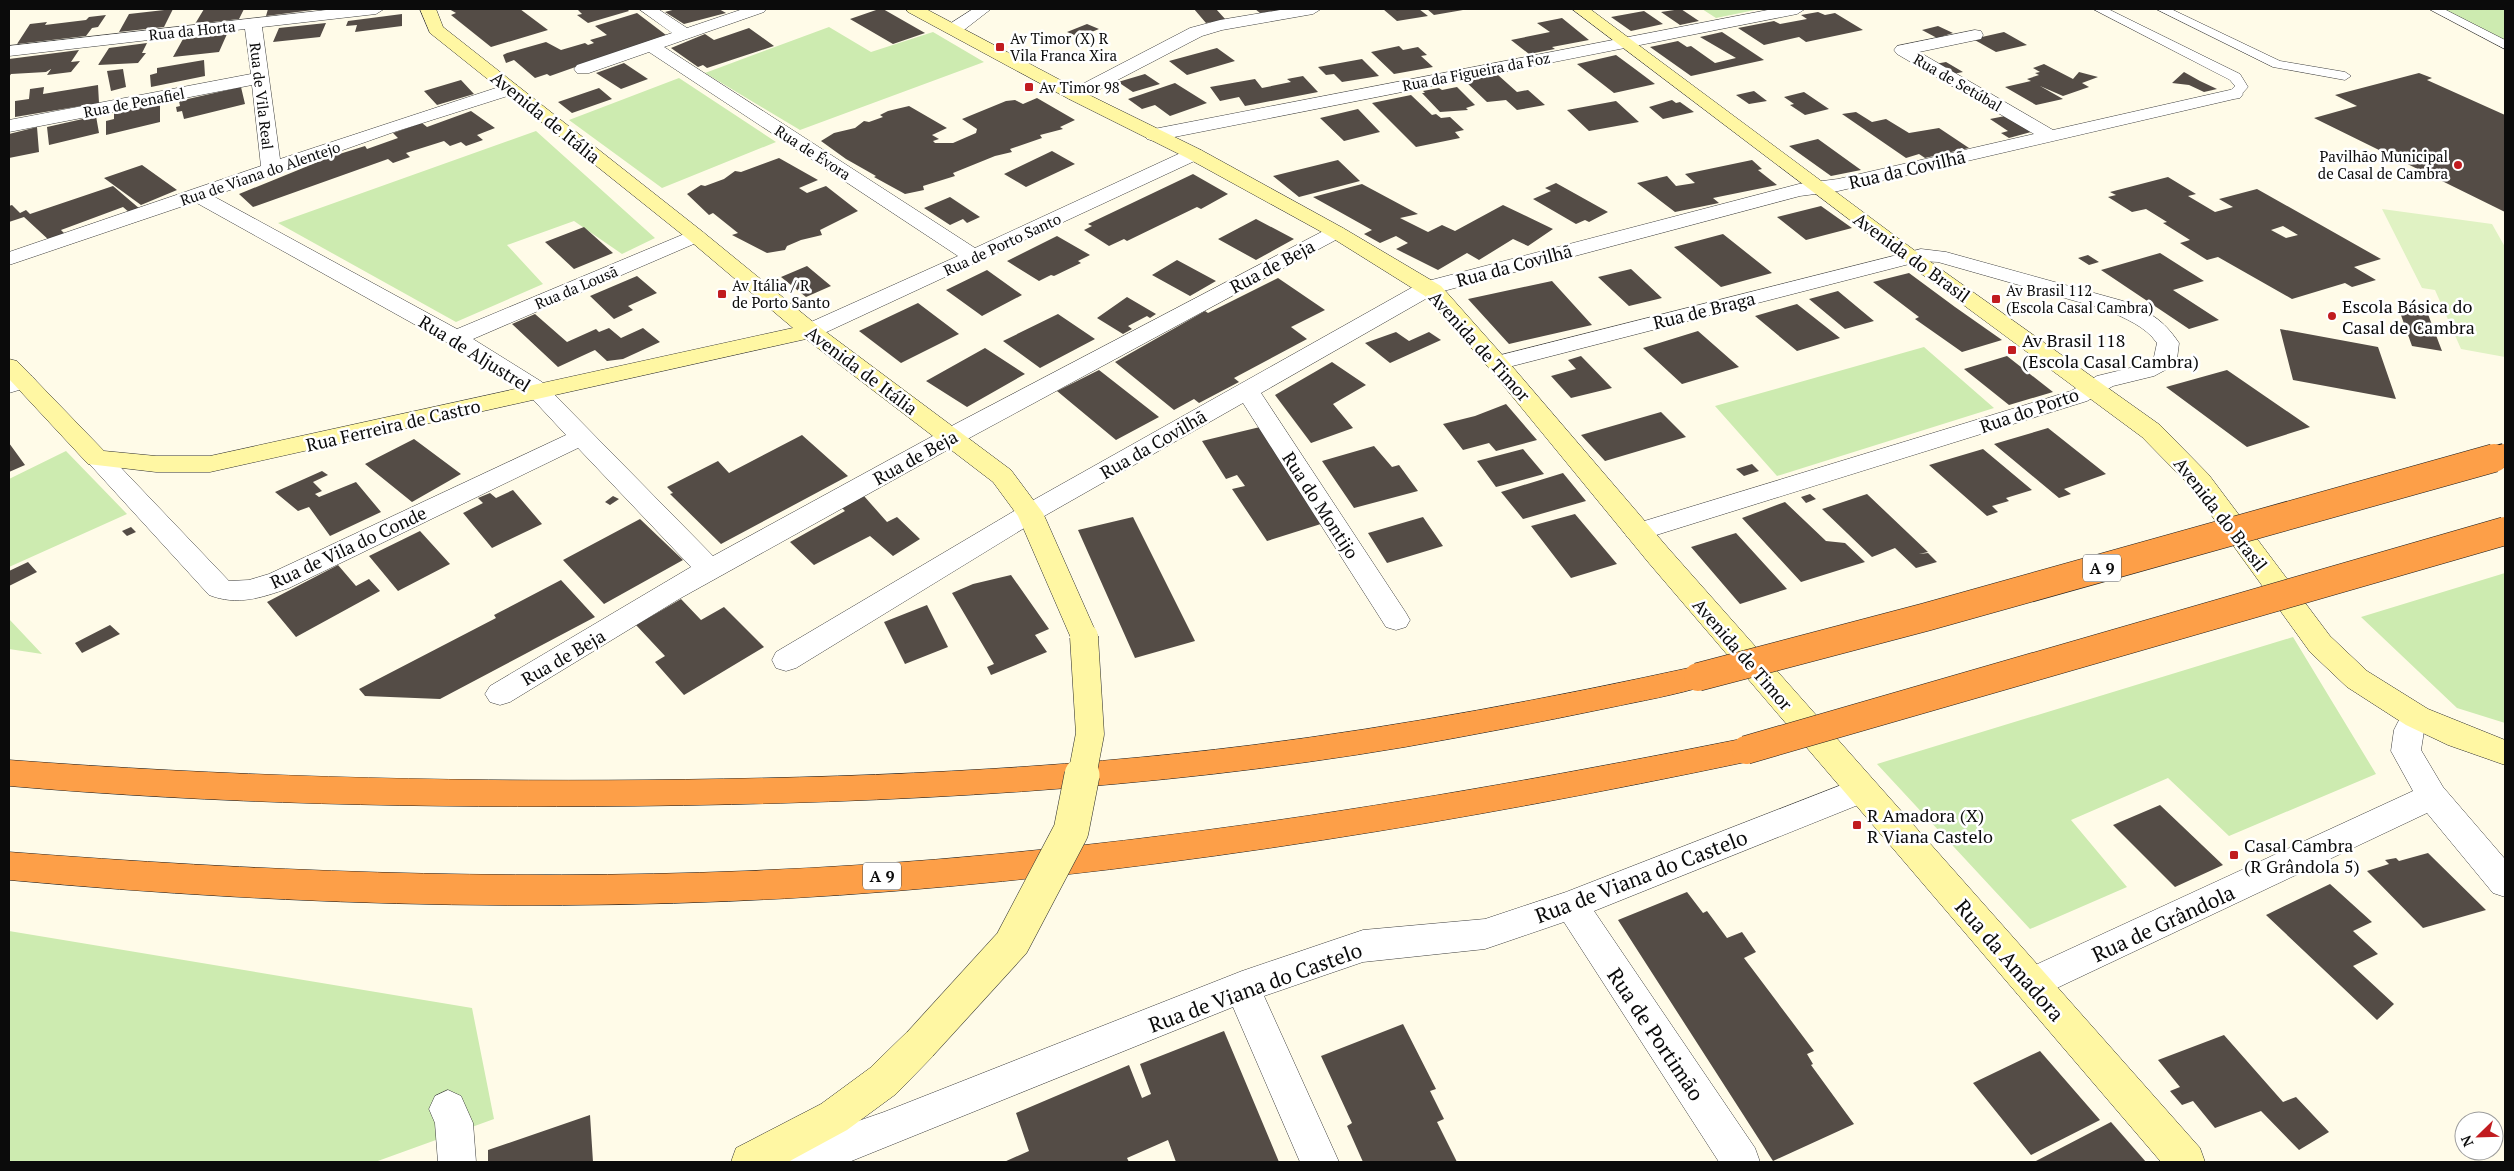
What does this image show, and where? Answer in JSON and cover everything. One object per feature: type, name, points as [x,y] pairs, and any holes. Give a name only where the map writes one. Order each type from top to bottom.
[{"type":"highway","name":"A 9","points":[[9,774],[220,788],[362,792],[543,794],[727,792],[911,787],[1080,775],[1188,765],[1323,748],[1569,705],[1698,677],[1926,617],[2505,455]]},
{"type":"highway","name":"A 9","points":[[9,866],[151,878],[298,887],[452,890],[608,890],[766,884],[893,876],[1098,857],[1270,836],[1445,810],[1595,782],[1746,750],[2505,531]]},
{"type":"street","name":"Rua da Horta","points":[[9,51],[376,9]]},
{"type":"street","name":"Avenida de Itália","points":[[428,9],[436,29],[696,236],[810,331],[1002,476],[1030,513],[1084,637],[1090,734],[1071,831],[1012,943],[920,1044],[883,1081],[834,1116],[750,1162]]},
{"type":"street","points":[[647,9],[685,34]]},
{"type":"street","points":[[583,69],[758,9]]},
{"type":"street","name":"Avenida de Timor","points":[[914,9],[1075,95],[1194,154],[1336,232],[1428,288],[1442,300],[1497,363],[1637,532],[1834,758]]},
{"type":"street","points":[[954,29],[983,9]]},
{"type":"street","points":[[1075,95],[1196,32],[1220,25],[1313,9]]},
{"type":"street","name":"Avenida do Brasil","points":[[1580,9],[1912,257],[2151,431],[2200,481],[2320,644],[2338,663],[2378,694],[2417,717],[2505,753]]},
{"type":"street","name":"Rua da Figueira da Foz","points":[[1154,135],[1797,9]]},
{"type":"street","points":[[1697,14],[1712,25]]},
{"type":"street","name":"Rua de Vila Real","points":[[253,23],[271,168]]},
{"type":"street","name":"Rua de Setúbal","points":[[1975,35],[1903,50],[2050,136]]},
{"type":"street","name":"Rua de Évora","points":[[650,46],[974,257]]},
{"type":"street","name":"Rua de Penafiel","points":[[9,126],[260,78]]},
{"type":"street","name":"Rua de Viana do Alentejo","points":[[9,259],[111,226],[271,168],[511,89]]},
{"type":"street","name":"Rua da Covilhã","points":[[786,660],[1030,513],[1428,288],[1799,190],[1820,189],[2234,94]]},
{"type":"street","name":"Rua de Porto Santo","points":[[810,331],[1194,154]]},
{"type":"street","name":"Rua de Aljustrel","points":[[196,194],[456,338],[528,383],[710,570]]},
{"type":"street","name":"Rua de Beja","points":[[500,694],[710,570],[951,437],[1336,232]]},
{"type":"street","name":"Rua da Lousã","points":[[456,338],[696,236]]},
{"type":"street","name":"Rua do Porto","points":[[1637,532],[2048,407],[2079,396],[2092,387],[2153,368],[2164,361],[2168,353],[2167,342],[2163,335],[2141,317],[2120,307],[1939,256],[1912,257]]},
{"type":"street","name":"Rua de Braga","points":[[1497,363],[1912,257]]},
{"type":"street","name":"Rua Ferreira de Castro","points":[[97,458],[156,464],[222,463],[810,331]]},
{"type":"street","points":[[14,378],[97,458]]},
{"type":"street","name":"Rua do Montijo","points":[[1247,390],[1396,620]]},
{"type":"street","name":"Rua de Vila do Conde","points":[[97,458],[219,588],[238,591],[256,588],[279,580],[581,437]]},
{"type":"street","points":[[2417,717],[2406,741],[2406,750],[2432,796],[2505,884]]},
{"type":"street","name":"Rua da Amadora","points":[[1834,758],[2186,1162]]},
{"type":"street","name":"Rua de Viana do Castelo","points":[[796,1162],[884,1131],[1242,987],[1363,946],[1485,934],[1571,906],[1862,790]]},
{"type":"street","name":"Rua de Grândola","points":[[2030,984],[2432,796]]},
{"type":"street","name":"Rua de Portimão","points":[[1571,906],[1741,1162]]},
{"type":"street","points":[[1242,987],[1320,1162]]},
{"type":"street","points":[[448,1109],[454,1123],[457,1162]]},
{"type":"lane","points":[[2099,9],[2236,77],[2242,87],[2234,94]]},
{"type":"lane","points":[[2162,9],[2277,64],[2345,76]]},
{"type":"lane","points":[[2434,9],[2505,45]]},
{"type":"green space","points":[[1702,9],[1760,9],[1716,18]]},
{"type":"green space","points":[[2441,9],[2505,9],[2505,43]]},
{"type":"green space","points":[[829,27],[871,52],[933,32],[984,62],[800,130],[705,73]]},
{"type":"green space","points":[[679,78],[776,142],[662,188],[569,120]]},
{"type":"green space","points":[[536,131],[655,238],[622,254],[574,221],[507,245],[543,284],[456,322],[278,223]]},
{"type":"green space","points":[[2382,209],[2492,224],[2505,247],[2505,357],[2461,349],[2435,290],[2422,288]]},
{"type":"green space","points":[[1924,347],[1994,408],[1777,476],[1715,406]]},
{"type":"green space","points":[[66,451],[127,514],[9,567],[9,479]]},
{"type":"green space","points":[[2505,573],[2505,723],[2457,708],[2361,617]]},
{"type":"green space","points":[[9,619],[42,654],[9,649]]},
{"type":"green space","points":[[2293,637],[2376,774],[2229,836],[2168,778],[2071,820],[2127,887],[2030,929],[1877,764]]},
{"type":"green space","points":[[9,931],[472,1008],[494,1119],[375,1162],[9,1162]]},
{"type":"building","points":[[173,9],[164,27],[119,32],[129,14]]},
{"type":"building","points":[[204,9],[244,9],[239,19],[195,24]]},
{"type":"building","points":[[268,9],[313,9],[313,10],[266,16]]},
{"type":"building","points":[[449,9],[520,9],[548,30],[491,47],[451,15],[456,13]]},
{"type":"building","points":[[627,9],[629,11],[588,23],[577,15],[582,14],[578,10]]},
{"type":"building","points":[[676,9],[719,9],[726,13],[684,24],[665,12]]},
{"type":"building","points":[[883,9],[925,33],[893,44],[850,19]]},
{"type":"building","points":[[1194,9],[1216,9],[1226,20],[1206,23]]},
{"type":"building","points":[[1255,9],[1282,9],[1282,10],[1260,13]]},
{"type":"building","points":[[1383,9],[1419,9],[1428,16],[1397,21]]},
{"type":"building","points":[[1427,9],[1463,9],[1463,10],[1434,15]]},
{"type":"building","points":[[1681,9],[1699,21],[1680,25],[1661,12]]},
{"type":"building","points":[[1644,11],[1663,24],[1631,31],[1611,17]]},
{"type":"building","points":[[1818,12],[1825,15],[1835,13],[1863,30],[1806,42],[1799,37],[1764,45],[1738,28],[1774,21],[1780,24],[1807,19],[1801,15]]},
{"type":"building","points":[[637,13],[666,35],[550,76],[547,74],[535,78],[514,60],[506,63],[503,55],[546,42],[561,50],[585,43],[588,45],[594,43],[590,40],[607,35],[595,26]]},
{"type":"building","points":[[402,14],[402,26],[355,32],[357,25],[346,26],[348,21]]},
{"type":"building","points":[[106,15],[98,27],[92,28],[86,36],[17,44],[30,24],[47,22],[45,25],[86,20],[89,17]]},
{"type":"building","points":[[1562,18],[1589,40],[1552,47],[1555,49],[1529,54],[1511,40],[1550,32],[1537,23]]},
{"type":"building","points":[[326,23],[320,37],[273,42],[279,28]]},
{"type":"building","points":[[1087,24],[1099,29],[1079,37],[1067,32]]},
{"type":"building","points":[[1938,26],[1953,33],[1937,38],[1922,30]]},
{"type":"building","points":[[749,28],[774,46],[707,68],[703,65],[698,67],[671,48],[705,34],[714,40]]},
{"type":"building","points":[[1722,32],[1764,60],[1691,76],[1650,47],[1678,41],[1687,47],[1691,46],[1715,63],[1736,58],[1700,37]]},
{"type":"building","points":[[2004,32],[2027,45],[1996,52],[1973,39]]},
{"type":"building","points":[[227,34],[219,52],[173,57],[183,39]]},
{"type":"building","points":[[147,43],[142,53],[146,53],[138,63],[98,65],[109,48]]},
{"type":"building","points":[[1399,46],[1403,50],[1418,47],[1427,55],[1421,56],[1433,67],[1394,74],[1371,52]]},
{"type":"building","points":[[1217,48],[1235,61],[1187,75],[1169,61]]},
{"type":"building","points":[[79,50],[71,62],[80,61],[71,72],[47,75],[51,69],[46,72],[11,74],[9,77],[9,59]]},
{"type":"building","points":[[1616,55],[1655,84],[1614,93],[1577,64]]},
{"type":"building","points":[[1362,59],[1379,76],[1342,82],[1334,74],[1326,75],[1318,67]]},
{"type":"building","points":[[204,60],[205,76],[151,87],[150,75],[157,73],[157,68]]},
{"type":"building","points":[[1946,62],[1963,72],[1953,74],[1924,66]]},
{"type":"building","points":[[624,63],[648,79],[621,89],[596,73]]},
{"type":"building","points":[[2044,64],[2073,79],[2079,72],[2098,77],[2082,83],[2089,87],[2063,96],[2040,86],[2063,99],[2036,105],[2005,87],[2031,81],[2027,79],[2039,75],[2035,73],[2040,72],[2033,68]]},
{"type":"building","points":[[123,69],[126,87],[111,91],[107,71]]},
{"type":"building","points":[[2184,72],[2217,89],[2204,92],[2189,85],[2172,83]]},
{"type":"building","name":"Pavilhão Municipal de Casal de Cambra","points":[[2419,73],[2432,78],[2427,80],[2505,115],[2505,212],[2314,118],[2357,106],[2335,95]]},
{"type":"building","points":[[1145,74],[1160,84],[1133,92],[1118,82]]},
{"type":"building","points":[[1498,75],[1517,92],[1528,90],[1545,105],[1517,110],[1506,100],[1487,102],[1465,81]]},
{"type":"building","points":[[1303,76],[1318,92],[1245,106],[1239,97],[1220,101],[1210,87],[1255,79],[1262,88],[1291,82],[1287,79]]},
{"type":"building","points":[[461,80],[474,94],[437,105],[424,91]]},
{"type":"building","points":[[1175,83],[1207,103],[1170,116],[1155,105],[1142,109],[1128,99]]},
{"type":"building","points":[[98,85],[99,103],[15,117],[15,101],[29,99],[30,89],[44,87],[43,94]]},
{"type":"building","points":[[241,87],[245,104],[184,119],[182,111],[177,112],[176,107],[180,106],[179,101]]},
{"type":"building","points":[[1457,87],[1475,105],[1466,108],[1468,110],[1440,112],[1422,93],[1425,93],[1423,91],[1439,88],[1442,90]]},
{"type":"building","points":[[599,88],[612,99],[572,113],[558,102]]},
{"type":"building","points":[[1754,91],[1767,101],[1749,104],[1736,95]]},
{"type":"building","points":[[1804,92],[1829,109],[1805,115],[1790,105],[1794,104],[1784,97]]},
{"type":"building","points":[[1411,95],[1432,115],[1436,114],[1441,118],[1450,117],[1464,130],[1455,132],[1460,138],[1416,147],[1372,103]]},
{"type":"building","points":[[1037,98],[1075,120],[1060,127],[1063,129],[1040,135],[1042,138],[1010,149],[1012,152],[995,156],[953,173],[955,176],[923,186],[924,190],[905,194],[874,177],[876,176],[846,159],[821,141],[834,133],[855,128],[864,121],[869,122],[883,117],[880,115],[888,111],[909,106],[947,128],[932,135],[939,139],[933,141],[935,143],[953,143],[976,133],[977,129],[962,119],[1006,101],[1015,100],[1023,104]]},
{"type":"building","points":[[1672,100],[1676,103],[1680,102],[1694,112],[1663,119],[1649,107]]},
{"type":"building","points":[[1616,101],[1639,122],[1589,131],[1567,110]]},
{"type":"building","points":[[160,103],[160,122],[106,135],[106,121],[114,119],[114,113]]},
{"type":"building","points":[[1358,109],[1380,132],[1344,141],[1320,118]]},
{"type":"building","points":[[471,111],[495,128],[477,135],[483,140],[466,146],[461,142],[450,146],[444,141],[406,153],[410,157],[393,163],[388,159],[253,207],[239,194],[330,157],[365,146],[367,149],[398,138],[393,133],[422,123],[427,127]]},
{"type":"building","points":[[1856,112],[1872,122],[1886,119],[1909,133],[1939,128],[1969,148],[1925,158],[1919,154],[1906,158],[1842,114]]},
{"type":"building","points":[[96,116],[99,133],[49,145],[47,127]]},
{"type":"building","points":[[2005,116],[2031,132],[2009,138],[2001,133],[2008,131],[1990,119]]},
{"type":"building","points":[[37,127],[39,152],[9,158],[9,134]]},
{"type":"building","points":[[1818,139],[1861,170],[1831,176],[1789,146]]},
{"type":"building","points":[[1052,151],[1075,164],[1026,187],[1004,174]]},
{"type":"building","points":[[779,158],[818,180],[799,188],[807,193],[826,186],[858,211],[820,230],[822,235],[801,240],[787,246],[785,250],[767,253],[732,235],[738,233],[713,213],[709,215],[687,194],[701,185],[705,186],[724,179],[735,171],[741,172]]},
{"type":"building","points":[[1338,160],[1360,181],[1299,197],[1273,176]]},
{"type":"building","points":[[1752,160],[1762,169],[1758,170],[1777,185],[1713,198],[1719,203],[1675,212],[1637,183],[1667,176],[1676,186],[1695,183],[1685,174]]},
{"type":"building","points":[[142,165],[177,190],[141,205],[104,178]]},
{"type":"building","points":[[1193,174],[1228,194],[1201,209],[1197,207],[1127,241],[1124,239],[1109,246],[1084,230],[1092,226],[1088,224]]},
{"type":"building","points":[[2168,177],[2196,194],[2188,196],[2215,212],[2233,207],[2219,199],[2257,189],[2381,259],[2354,267],[2376,280],[2352,287],[2345,283],[2292,299],[2218,257],[2207,260],[2180,243],[2190,240],[2163,223],[2167,222],[2146,209],[2132,212],[2108,197],[2116,195],[2110,192]],"holes":[[[2283,226],[2298,235],[2286,238],[2271,230]]]},
{"type":"building","points":[[1556,183],[1608,212],[1589,222],[1585,220],[1576,224],[1533,199],[1551,191],[1545,188]]},
{"type":"building","points":[[1362,184],[1418,214],[1400,218],[1428,232],[1442,225],[1455,231],[1503,205],[1553,229],[1528,246],[1513,239],[1479,260],[1467,253],[1438,270],[1396,249],[1408,243],[1396,236],[1380,243],[1364,234],[1372,230],[1313,197]]},
{"type":"building","points":[[113,186],[140,209],[130,213],[123,207],[61,230],[66,235],[50,241],[24,217],[9,222],[9,206],[12,205],[20,213],[26,210],[30,214]]},
{"type":"building","points":[[950,197],[980,217],[967,223],[963,219],[950,225],[924,208]]},
{"type":"building","points":[[1821,206],[1852,228],[1806,240],[1777,217]]},
{"type":"building","points":[[1256,219],[1294,239],[1256,260],[1218,239]]},
{"type":"building","points":[[584,227],[613,253],[574,269],[545,242]]},
{"type":"building","points":[[1723,234],[1772,273],[1721,287],[1674,247]]},
{"type":"building","points":[[1057,236],[1090,255],[1078,261],[1081,263],[1039,281],[1007,261]]},
{"type":"building","points":[[2160,253],[2204,281],[2173,290],[2219,320],[2189,329],[2101,270]]},
{"type":"building","points":[[2088,255],[2099,262],[2089,265],[2078,258]]},
{"type":"building","points":[[1177,260],[1216,281],[1190,296],[1152,275]]},
{"type":"building","points":[[807,266],[831,286],[806,297],[781,277]]},
{"type":"building","points":[[1631,269],[1662,298],[1629,306],[1598,277]]},
{"type":"building","points":[[987,270],[1022,295],[982,316],[946,290]]},
{"type":"building","points":[[1909,273],[2002,340],[1962,352],[1915,319],[1919,317],[1873,282]]},
{"type":"building","points":[[637,276],[657,293],[628,306],[633,310],[614,319],[590,296]]},
{"type":"building","points":[[1278,278],[1325,310],[1291,327],[1307,339],[1234,378],[1239,382],[1199,403],[1194,399],[1174,410],[1115,362],[1205,311],[1208,313]]},
{"type":"building","points":[[1552,281],[1592,325],[1509,344],[1468,299]]},
{"type":"building","points":[[1838,291],[1874,321],[1845,329],[1809,299]]},
{"type":"building","points":[[1127,297],[1156,314],[1150,318],[1147,316],[1128,326],[1132,329],[1123,334],[1097,318]]},
{"type":"building","points":[[918,303],[959,334],[901,363],[859,331]]},
{"type":"building","points":[[1797,304],[1840,338],[1797,351],[1755,316]]},
{"type":"building","points":[[2397,304],[2426,309],[2442,351],[2412,346]]},
{"type":"building","points":[[535,314],[567,342],[596,329],[599,332],[609,328],[621,338],[643,328],[660,342],[623,359],[607,361],[595,350],[558,367],[512,324]]},
{"type":"building","points":[[1058,314],[1095,339],[1040,368],[1003,341]]},
{"type":"building","points":[[2280,329],[2378,347],[2396,399],[2293,380]]},
{"type":"building","points":[[1698,331],[1739,367],[1682,384],[1643,348]]},
{"type":"building","points":[[1396,332],[1409,341],[1429,332],[1441,340],[1390,363],[1365,343]]},
{"type":"building","points":[[985,348],[1025,374],[967,407],[926,381]]},
{"type":"building","points":[[1581,356],[1612,388],[1571,398],[1551,376],[1576,369],[1568,360]]},
{"type":"building","points":[[2007,356],[2053,392],[2009,405],[1964,369]]},
{"type":"building","points":[[1332,362],[1366,385],[1333,404],[1353,428],[1311,443],[1275,395]]},
{"type":"building","points":[[1099,370],[1159,417],[1116,440],[1057,391]]},
{"type":"building","points":[[2227,370],[2310,427],[2247,447],[2166,387]]},
{"type":"building","points":[[1506,404],[1537,440],[1496,451],[1489,443],[1463,450],[1443,424],[1475,416]]},
{"type":"building","points":[[1661,412],[1686,437],[1605,461],[1581,435]]},
{"type":"building","points":[[1260,427],[1324,523],[1267,541],[1232,489],[1245,486],[1237,475],[1226,479],[1202,441]]},
{"type":"building","points":[[2048,428],[2106,474],[2064,489],[2071,494],[2059,498],[1994,444]]},
{"type":"building","points":[[802,435],[848,476],[721,544],[670,494],[673,493],[667,487],[718,461],[729,473]]},
{"type":"building","points":[[414,439],[461,474],[412,502],[365,464]]},
{"type":"building","points":[[9,443],[25,465],[9,472]]},
{"type":"building","points":[[1374,446],[1392,467],[1399,465],[1418,491],[1354,508],[1322,461]]},
{"type":"building","points":[[1523,449],[1544,474],[1496,487],[1477,461]]},
{"type":"building","points":[[1983,449],[2032,490],[2006,498],[2009,501],[1992,506],[1998,512],[1987,516],[1929,465]]},
{"type":"building","points":[[1752,464],[1759,471],[1744,476],[1736,469]]},
{"type":"building","points":[[322,471],[328,475],[313,482],[322,491],[315,494],[319,497],[356,482],[381,512],[330,536],[309,507],[298,511],[275,492]]},
{"type":"building","points":[[1563,473],[1586,501],[1523,519],[1501,492]]},
{"type":"building","points":[[513,490],[542,524],[492,548],[463,513],[483,503],[478,498],[490,493],[496,498]]},
{"type":"building","points":[[1810,494],[1816,499],[1806,503],[1801,497]]},
{"type":"building","points":[[1867,494],[1928,552],[1919,554],[1928,553],[1937,562],[1916,568],[1895,548],[1872,557],[1822,509]]},
{"type":"building","points":[[613,496],[619,499],[610,505],[605,502]]},
{"type":"building","points":[[864,496],[887,522],[897,517],[920,539],[893,556],[870,536],[814,565],[790,542],[845,511],[842,508]]},
{"type":"building","points":[[1785,502],[1826,541],[1845,543],[1865,562],[1801,582],[1742,518]]},
{"type":"building","points":[[1575,514],[1617,564],[1571,578],[1531,526]]},
{"type":"building","points":[[1133,517],[1195,641],[1135,658],[1078,530]]},
{"type":"building","points":[[1423,517],[1443,546],[1387,563],[1368,533]]},
{"type":"building","points":[[640,519],[683,560],[604,604],[563,560]]},
{"type":"building","points":[[131,527],[136,532],[127,536],[122,531]]},
{"type":"building","points":[[420,531],[450,564],[398,591],[369,556]]},
{"type":"building","points":[[1736,533],[1787,589],[1740,604],[1691,547]]},
{"type":"building","points":[[28,562],[37,572],[9,586],[9,571]]},
{"type":"building","points":[[338,565],[356,586],[369,579],[380,591],[296,637],[267,602]]},
{"type":"building","points":[[1011,575],[1049,629],[1035,635],[1047,652],[991,675],[987,667],[994,664],[952,593],[973,584]]},
{"type":"building","points":[[561,580],[595,617],[440,699],[365,696],[359,689],[496,618],[494,615]]},
{"type":"building","points":[[681,599],[701,620],[724,607],[764,647],[684,695],[655,662],[665,656],[636,625]]},
{"type":"building","points":[[927,605],[948,647],[905,664],[884,622]]},
{"type":"building","points":[[110,625],[120,634],[82,653],[75,643]]},
{"type":"building","points":[[2160,805],[2223,865],[2175,887],[2113,825]]},
{"type":"building","points":[[2428,853],[2486,910],[2423,928],[2367,871],[2389,864],[2385,860],[2396,858],[2399,861]]},
{"type":"building","points":[[2330,884],[2372,922],[2353,931],[2378,954],[2353,966],[2394,1004],[2377,1020],[2266,915]]},
{"type":"building","points":[[1687,892],[1703,913],[1707,911],[1727,938],[1742,932],[1756,952],[1744,958],[1814,1051],[1807,1054],[1813,1064],[1811,1065],[1854,1124],[1773,1161],[1618,920]]},
{"type":"building","points":[[1403,1024],[1436,1089],[1430,1091],[1444,1119],[1437,1122],[1457,1162],[1363,1162],[1347,1126],[1352,1123],[1321,1056]]},
{"type":"building","points":[[1224,1031],[1279,1162],[1176,1162],[1168,1140],[1127,1158],[1129,1162],[1004,1162],[1029,1151],[1016,1113],[1129,1065],[1142,1098],[1151,1094],[1140,1064]]},
{"type":"building","points":[[2224,1035],[2283,1102],[2296,1097],[2329,1132],[2299,1150],[2261,1111],[2215,1128],[2193,1101],[2182,1105],[2170,1091],[2180,1087],[2158,1060]]},
{"type":"building","points":[[2040,1051],[2100,1120],[2031,1155],[1973,1083]]},
{"type":"building","points":[[590,1115],[593,1162],[488,1162],[488,1150]]},
{"type":"building","points":[[2111,1122],[2146,1162],[2034,1162]]},
{"type":"place","name":"Av Timor (X) R Vila Franca Xira","points":[[1000,47]]},
{"type":"place","name":"Av Timor 98","points":[[1029,87]]},
{"type":"place","name":"Pavilhão Municipal de Casal de Cambra","points":[[2458,165]]},
{"type":"place","name":"Av Itália / R de Porto Santo","points":[[722,294]]},
{"type":"place","name":"Av Brasil 112 (Escola Casal Cambra)","points":[[1996,299]]},
{"type":"place","name":"Escola Básica do Casal de Cambra","points":[[2332,316]]},
{"type":"place","name":"Av Brasil 118 (Escola Casal Cambra)","points":[[2012,350]]},
{"type":"place","name":"R Amadora (X) R Viana Castelo","points":[[1857,825]]},
{"type":"place","name":"Casal Cambra (R Grândola 5)","points":[[2234,855]]}]
